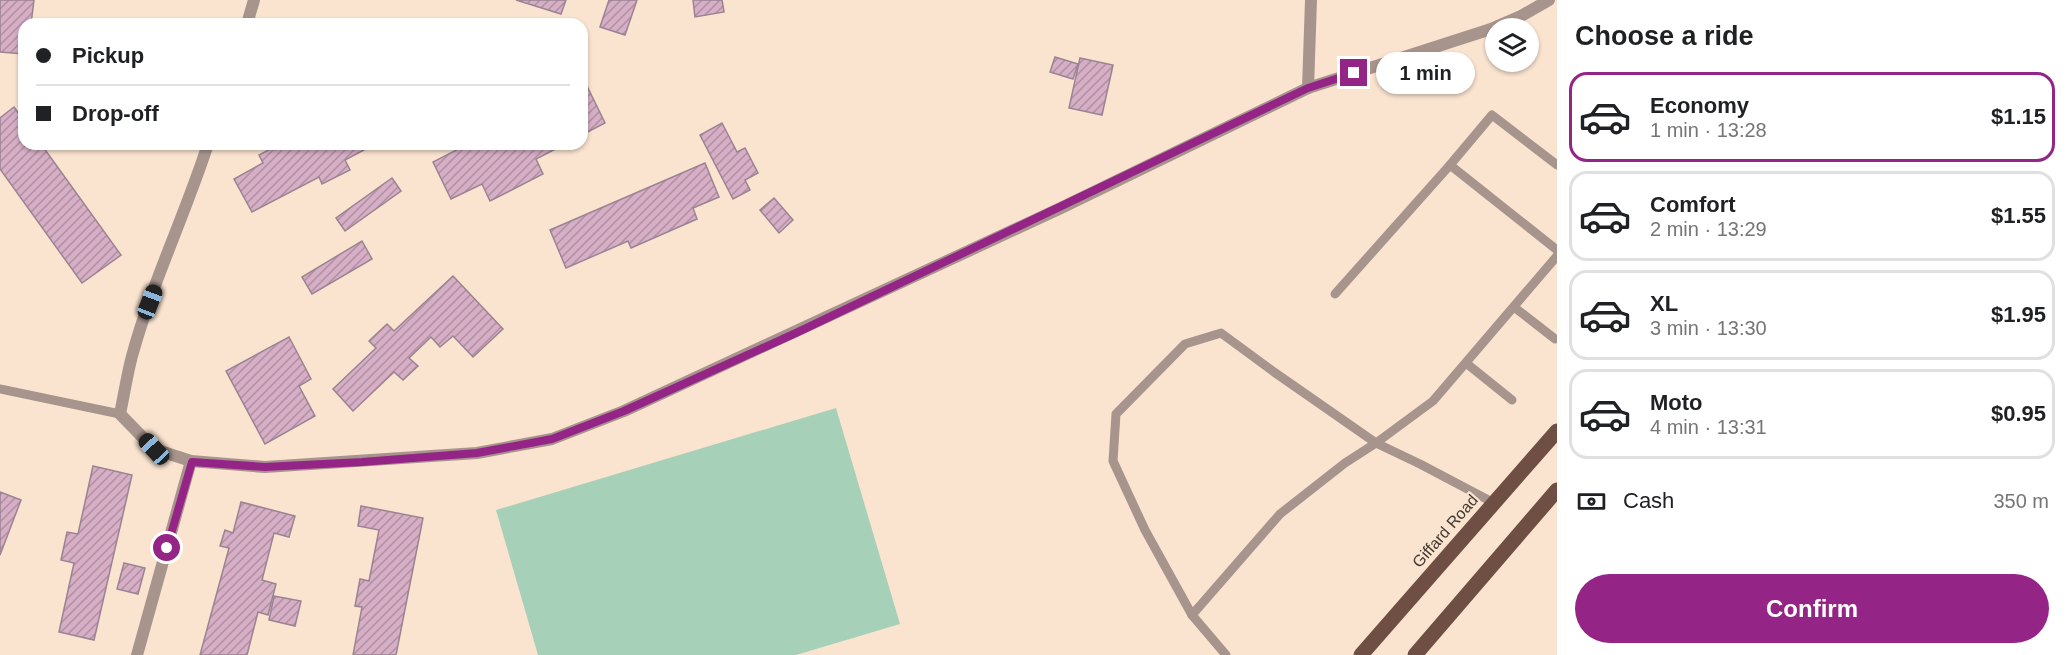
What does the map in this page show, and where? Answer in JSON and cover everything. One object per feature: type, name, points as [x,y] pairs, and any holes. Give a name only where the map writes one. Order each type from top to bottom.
[{"type":"main road","name":"Giffard Road","points":[[1361,655],[1557,431]]},
{"type":"main road","points":[[1415,655],[1557,490]]},
{"type":"street","points":[[249,18],[254,0]]},
{"type":"street","points":[[1308,88],[1311,0]]},
{"type":"street","points":[[206,150],[196,184],[150,302],[132,357],[120,414],[154,449],[192,462],[265,467],[477,453],[552,439],[624,411],[798,332],[1308,88],[1491,29],[1549,0]]},
{"type":"street","points":[[137,655],[192,462]]},
{"type":"lane","points":[[1335,294],[1492,115],[1557,165]]},
{"type":"lane","points":[[1450,165],[1557,250]]},
{"type":"lane","points":[[1192,615],[1280,514],[1345,463],[1433,401],[1557,256]]},
{"type":"lane","points":[[1514,307],[1554,339]]},
{"type":"lane","points":[[1226,655],[1192,615],[1145,530],[1113,461],[1116,414],[1185,344],[1221,333],[1376,443],[1494,503]]},
{"type":"lane","points":[[1466,363],[1512,400]]},
{"type":"lane","points":[[0,389],[120,414]]},
{"type":"green space","points":[[836,408],[900,624],[796,655],[538,655],[496,510]]},
{"type":"building","points":[[0,0],[34,0],[32,18],[18,18],[18,54],[0,52]]},
{"type":"building","points":[[516,0],[566,0],[561,14]]},
{"type":"building","points":[[609,0],[637,0],[625,35],[600,27]]},
{"type":"building","points":[[693,0],[722,0],[724,12],[695,17]]},
{"type":"building","points":[[1055,57],[1078,64],[1073,79],[1050,72]]},
{"type":"building","points":[[1080,58],[1113,65],[1102,115],[1069,108]]},
{"type":"building","points":[[588,88],[605,123],[588,132]]},
{"type":"building","points":[[14,107],[18,113],[18,150],[45,150],[121,255],[82,283],[0,169],[0,118]]},
{"type":"building","points":[[722,123],[737,152],[745,148],[758,173],[745,180],[750,190],[733,199],[700,135]]},
{"type":"building","points":[[268,150],[364,150],[345,160],[350,170],[322,184],[319,177],[252,212],[234,179],[263,163],[259,155]]},
{"type":"building","points":[[456,150],[553,150],[536,159],[543,174],[490,201],[482,184],[451,199],[433,162]]},
{"type":"building","points":[[705,163],[719,197],[693,208],[697,219],[631,248],[628,241],[566,268],[550,230]]},
{"type":"building","points":[[392,178],[401,191],[345,231],[336,218]]},
{"type":"building","points":[[774,198],[793,220],[779,233],[760,210]]},
{"type":"building","points":[[362,241],[372,259],[312,294],[302,277]]},
{"type":"building","points":[[453,276],[503,329],[473,357],[453,336],[440,347],[431,337],[409,358],[418,366],[403,380],[394,372],[353,411],[333,389],[376,348],[369,341],[387,324],[394,331]]},
{"type":"building","points":[[289,337],[311,379],[299,386],[315,416],[265,444],[226,371]]},
{"type":"building","points":[[93,466],[132,475],[94,640],[59,632],[74,563],[61,560],[67,532],[78,534]]},
{"type":"building","points":[[0,492],[21,500],[0,555]]},
{"type":"building","points":[[241,502],[295,516],[289,537],[274,533],[262,580],[276,584],[268,615],[258,612],[247,655],[200,655],[229,548],[220,546],[225,530],[233,533]]},
{"type":"building","points":[[361,506],[423,518],[396,655],[353,655],[362,607],[355,606],[360,579],[369,581],[379,530],[358,526]]},
{"type":"building","points":[[124,563],[145,568],[138,594],[117,589]]},
{"type":"building","points":[[274,596],[301,601],[295,626],[269,620]]},
{"type":"route","points":[[167,548],[192,462],[265,467],[362,462],[477,453],[552,439],[624,411],[798,332],[1308,88],[1354,73]]}]
